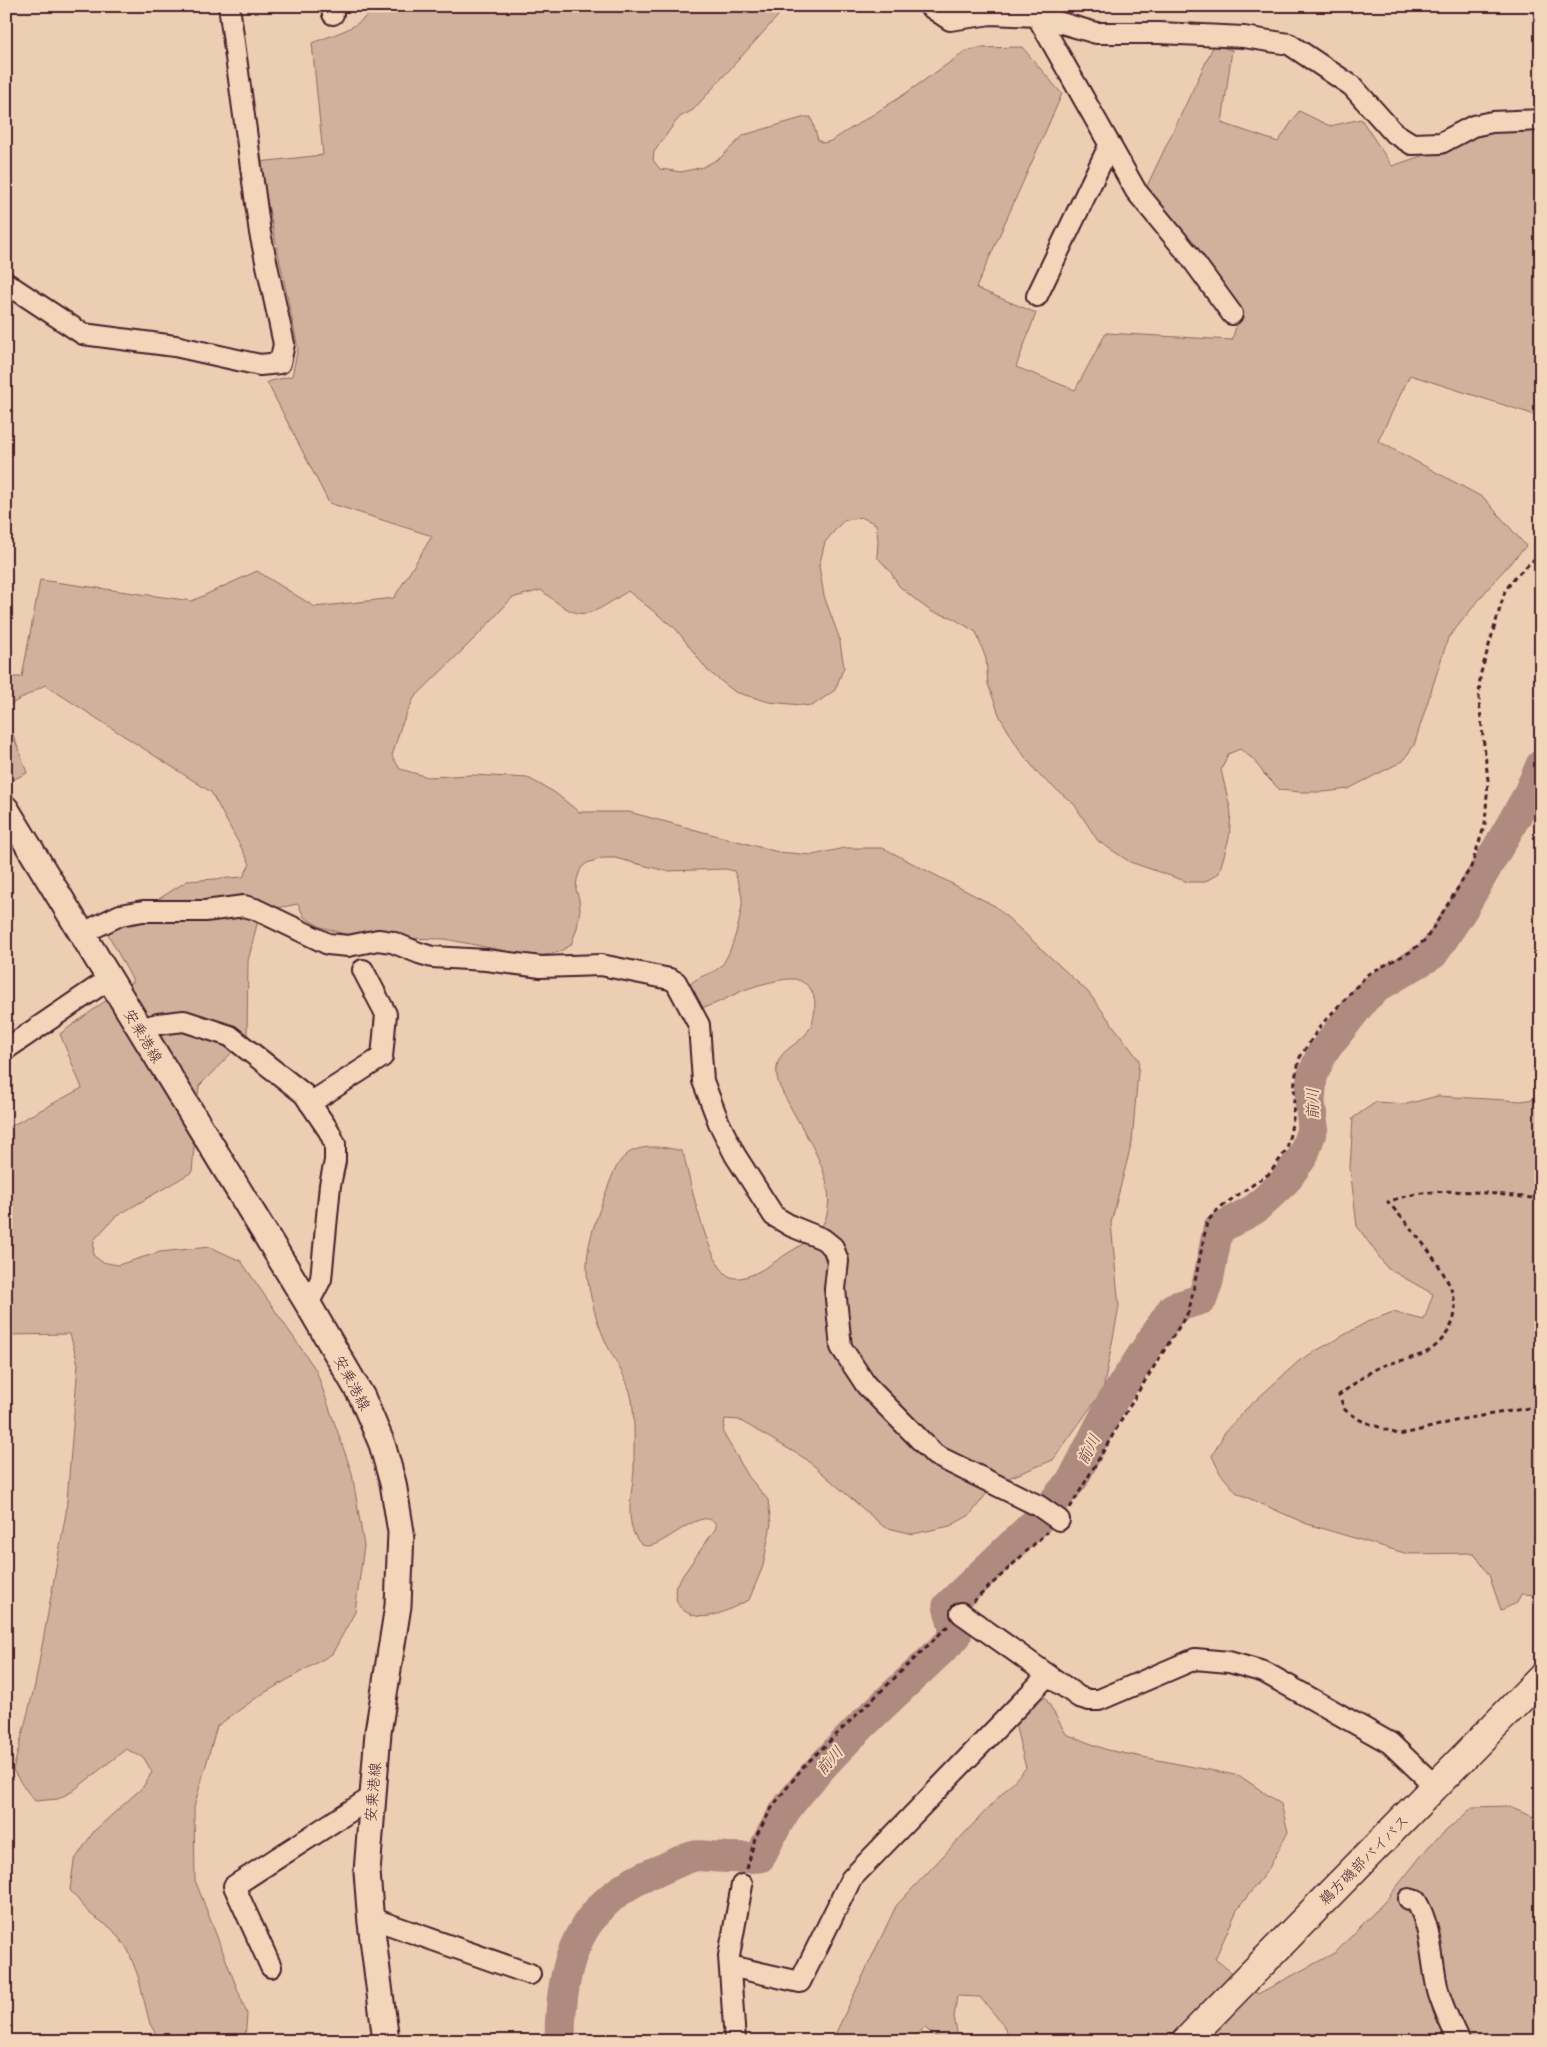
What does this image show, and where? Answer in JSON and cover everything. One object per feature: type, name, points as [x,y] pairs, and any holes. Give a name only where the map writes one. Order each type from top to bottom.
[{"type":"highway","name":"鵜方磯部バイパス","points":[[1186,2041],[1541,1678]]},
{"type":"main road","name":"安乗港線","points":[[6,809],[139,1030],[308,1304],[362,1397],[382,1444],[393,1483],[401,1532],[398,1606],[378,1732],[367,1872],[370,1918],[386,2041]]},
{"type":"street","points":[[6,283],[83,334],[175,346],[260,365],[280,363],[284,344],[260,233],[228,6]]},
{"type":"street","points":[[930,6],[950,20],[991,14],[1037,16],[1096,33],[1159,33],[1244,37],[1289,44],[1352,86],[1393,132],[1412,144],[1441,143],[1474,126],[1492,122],[1541,120]]},
{"type":"street","points":[[1037,16],[1136,192],[1189,255],[1232,314]]},
{"type":"street","points":[[1037,296],[1110,144]]},
{"type":"street","points":[[81,934],[120,915],[143,911],[205,911],[244,906],[255,909],[322,941],[337,946],[348,946],[378,940],[392,942],[432,957],[477,959],[541,966],[601,965],[670,979],[676,982],[699,1024],[703,1081],[719,1123],[735,1155],[774,1216],[791,1226],[823,1239],[833,1247],[838,1261],[835,1289],[841,1347],[866,1385],[935,1455],[1050,1514]]},
{"type":"street","points":[[310,1103],[382,1057],[386,1014],[363,970]]},
{"type":"street","points":[[6,1049],[109,979]]},
{"type":"street","points":[[139,1030],[158,1024],[184,1021],[230,1036],[304,1094],[329,1131],[335,1144],[321,1279],[308,1304]]},
{"type":"street","points":[[961,1613],[1079,1697],[1099,1700],[1195,1659],[1229,1662],[1264,1672],[1390,1743],[1436,1787]]},
{"type":"street","points":[[730,1966],[800,1982],[851,1878],[1048,1675]]},
{"type":"street","points":[[272,1966],[234,1886],[372,1797]]},
{"type":"street","points":[[735,2041],[729,1956],[742,1885]]},
{"type":"street","points":[[1409,1899],[1416,1901],[1423,1914],[1438,1990],[1445,2013],[1459,2041]]},
{"type":"street","points":[[370,1918],[530,1974]]},
{"type":"path","points":[[961,1613],[1050,1514],[1074,1504],[1138,1392],[1189,1310],[1207,1222],[1218,1208],[1270,1173],[1287,1149],[1293,1119],[1295,1078],[1300,1057],[1321,1025],[1368,974],[1410,952],[1426,939],[1471,867],[1485,824],[1488,780],[1479,701],[1480,676],[1505,591],[1515,577],[1541,553]]},
{"type":"path","points":[[1541,1199],[1477,1193],[1425,1192],[1405,1195],[1388,1202],[1413,1230],[1451,1288],[1455,1305],[1454,1321],[1448,1332],[1432,1349],[1378,1368],[1339,1395],[1345,1410],[1360,1420],[1400,1435],[1463,1419],[1541,1406]]},
{"type":"path","points":[[742,1885],[755,1838],[773,1806],[803,1767],[945,1629]]},
{"type":"shaded area","points":[[375,6],[787,6],[693,110],[680,117],[654,152],[653,160],[660,169],[681,172],[703,167],[720,158],[744,135],[805,117],[811,117],[818,140],[823,143],[831,141],[899,98],[966,51],[979,48],[1022,47],[1062,94],[976,288],[1036,313],[1016,367],[1075,390],[1106,333],[1232,340],[1240,313],[1147,186],[1214,45],[1232,50],[1222,123],[1278,142],[1299,111],[1330,126],[1361,119],[1392,166],[1491,129],[1541,124],[1541,418],[1410,375],[1378,441],[1484,498],[1526,546],[1495,580],[1448,638],[1414,745],[1403,761],[1348,789],[1300,792],[1280,790],[1253,759],[1240,749],[1228,754],[1221,770],[1231,812],[1229,838],[1219,873],[1205,882],[1188,882],[1130,862],[1098,841],[1074,804],[1040,776],[1019,749],[1000,717],[988,684],[986,659],[976,632],[951,617],[932,612],[899,586],[890,571],[877,557],[878,540],[876,524],[861,517],[843,521],[825,542],[819,566],[824,596],[839,637],[844,667],[835,690],[812,706],[769,702],[735,692],[708,671],[676,629],[628,591],[593,612],[584,613],[566,608],[541,590],[512,598],[480,633],[414,698],[401,726],[392,756],[400,769],[428,777],[472,775],[528,778],[554,792],[579,812],[629,812],[778,852],[813,855],[844,848],[883,848],[995,906],[1088,992],[1139,1060],[1132,1142],[1111,1223],[1119,1307],[1103,1390],[1053,1460],[994,1484],[970,1515],[950,1526],[913,1534],[884,1527],[806,1459],[739,1420],[725,1419],[723,1433],[749,1477],[768,1500],[771,1524],[763,1566],[749,1600],[716,1614],[708,1616],[691,1615],[683,1610],[677,1602],[675,1595],[676,1585],[716,1528],[716,1524],[709,1519],[699,1520],[655,1544],[646,1546],[639,1542],[634,1534],[630,1516],[634,1468],[632,1400],[627,1383],[601,1332],[593,1306],[587,1275],[590,1240],[613,1174],[619,1163],[631,1151],[652,1147],[681,1151],[708,1241],[723,1271],[731,1277],[737,1278],[752,1275],[804,1243],[821,1228],[827,1214],[829,1200],[823,1172],[818,1158],[785,1097],[777,1078],[778,1061],[781,1056],[806,1034],[812,1023],[815,1002],[811,990],[807,985],[797,980],[782,980],[753,987],[715,1004],[697,1008],[687,989],[693,981],[715,971],[723,963],[731,948],[739,920],[742,905],[740,888],[734,871],[726,869],[666,871],[615,858],[603,858],[587,863],[581,868],[577,879],[576,890],[580,909],[577,928],[571,945],[559,952],[546,955],[531,956],[445,939],[355,937],[321,927],[304,917],[298,904],[277,908],[258,920],[248,961],[247,1037],[199,1086],[192,1172],[115,1217],[94,1240],[93,1255],[102,1262],[118,1265],[160,1252],[210,1247],[241,1261],[316,1370],[352,1473],[364,1546],[355,1612],[332,1654],[259,1696],[217,1726],[194,1807],[195,1880],[247,2014],[245,2041],[160,2041],[150,2024],[138,1976],[128,1950],[112,1929],[89,1913],[70,1890],[74,1861],[94,1831],[143,1787],[152,1772],[144,1758],[126,1749],[73,1791],[58,1799],[35,1801],[13,1770],[35,1685],[66,1513],[78,1364],[70,1334],[6,1335],[6,1124],[9,1127],[82,1088],[60,1034],[133,981],[107,932],[187,881],[243,877],[250,864],[211,792],[45,685],[6,707],[6,677],[22,677],[40,580],[192,601],[257,571],[315,607],[394,598],[432,536],[329,503],[267,382],[292,376],[298,348],[259,162],[323,155],[312,43],[355,25],[369,14]]},
{"type":"shaded area","points":[[6,715],[27,773],[6,783]]},
{"type":"shaded area","points":[[1437,1096],[1521,1101],[1541,1098],[1541,1595],[1521,1594],[1517,1603],[1501,1610],[1489,1575],[1474,1553],[1408,1554],[1307,1524],[1237,1493],[1220,1473],[1212,1456],[1225,1432],[1245,1410],[1300,1360],[1367,1322],[1393,1312],[1424,1320],[1433,1294],[1387,1268],[1357,1226],[1350,1168],[1353,1118],[1376,1102],[1407,1104]]},
{"type":"shaded area","points":[[1045,1697],[1066,1734],[1107,1750],[1240,1776],[1281,1804],[1288,1832],[1269,1868],[1237,1910],[1215,1959],[1258,1994],[1336,1952],[1387,1899],[1429,1846],[1473,1807],[1507,1806],[1541,1820],[1541,2041],[1011,2041],[1001,2022],[980,1997],[957,1996],[954,2017],[958,2037],[953,2039],[940,2039],[925,2028],[907,2041],[832,2041],[896,1906],[1026,1768],[1015,1724]]},
{"type":"waterway","name":"前川","points":[[560,2041],[564,1985],[570,1960],[580,1937],[593,1916],[610,1898],[632,1883],[691,1857],[760,1857],[782,1816],[809,1781],[870,1717],[956,1636],[948,1606],[1038,1520],[1073,1479],[1114,1398],[1173,1308],[1202,1299],[1208,1281],[1218,1229],[1255,1209],[1285,1181],[1303,1156],[1313,1127],[1310,1101],[1312,1077],[1322,1053],[1365,998],[1379,986],[1433,954],[1462,910],[1527,797],[1541,765]]}]
